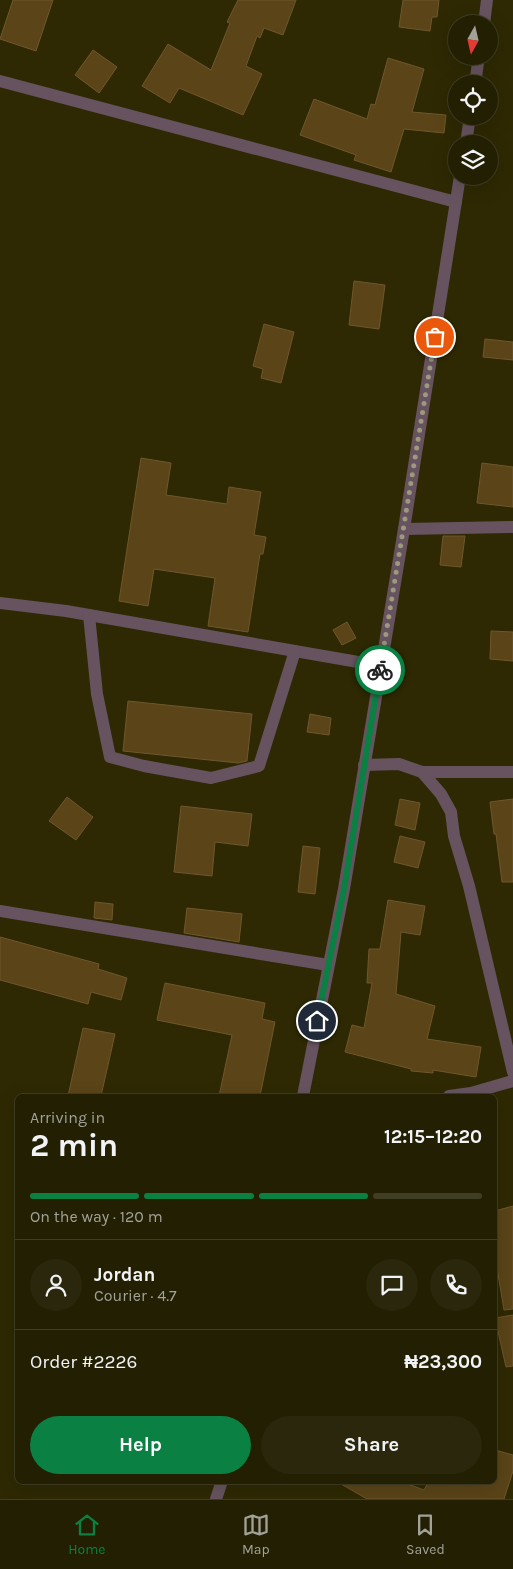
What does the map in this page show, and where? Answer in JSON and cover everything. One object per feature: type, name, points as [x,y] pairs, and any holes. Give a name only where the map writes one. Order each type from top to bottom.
[{"type":"street","points":[[485,15],[487,0]]},
{"type":"street","points":[[0,81],[456,202]]},
{"type":"street","points":[[303,1094],[344,889],[459,185]]},
{"type":"street","points":[[404,529],[513,528]]},
{"type":"street","points":[[0,603],[89,615],[381,666]]},
{"type":"street","points":[[89,615],[97,694],[110,757],[144,766],[211,778],[259,766],[295,651]]},
{"type":"street","points":[[364,765],[399,764],[422,772],[513,772]]},
{"type":"street","points":[[422,772],[441,794],[451,812],[454,836],[469,886],[513,1072]]},
{"type":"street","points":[[0,912],[328,965]]},
{"type":"street","points":[[464,1094],[513,1081]]},
{"type":"street","points":[[216,1499],[221,1484]]},
{"type":"building","points":[[13,0],[53,0],[36,51],[0,39]]},
{"type":"building","points":[[238,0],[296,0],[283,35],[264,28],[260,38],[257,36],[246,66],[262,74],[243,115],[179,88],[170,103],[142,86],[168,44],[211,70],[230,23],[227,22]]},
{"type":"building","points":[[403,0],[439,0],[437,17],[432,17],[430,31],[399,27]]},
{"type":"building","points":[[93,50],[117,67],[99,93],[75,75]]},
{"type":"building","points":[[388,58],[424,69],[412,112],[446,115],[444,133],[404,129],[391,172],[354,160],[356,155],[300,135],[314,99],[367,119],[371,104],[375,105]]},
{"type":"building","points":[[354,281],[385,285],[379,329],[349,325]]},
{"type":"building","points":[[264,324],[294,332],[281,383],[261,378],[263,369],[253,366]]},
{"type":"building","points":[[485,339],[513,342],[513,360],[483,357]]},
{"type":"building","points":[[141,458],[171,463],[166,495],[227,504],[229,487],[261,492],[254,535],[266,537],[263,554],[260,554],[248,632],[208,626],[215,578],[154,569],[148,606],[119,601]]},
{"type":"building","points":[[482,463],[513,467],[513,507],[477,503]]},
{"type":"building","points":[[443,536],[465,536],[461,567],[440,565]]},
{"type":"building","points":[[347,622],[356,638],[342,645],[333,630]]},
{"type":"building","points":[[491,631],[513,632],[513,661],[490,659]]},
{"type":"building","points":[[128,701],[252,714],[247,761],[238,763],[123,751]]},
{"type":"building","points":[[310,714],[331,718],[329,735],[307,732]]},
{"type":"building","points":[[67,797],[93,817],[76,840],[49,821]]},
{"type":"building","points":[[400,799],[420,803],[415,830],[395,825]]},
{"type":"building","points":[[513,799],[513,882],[502,882],[490,802]]},
{"type":"building","points":[[181,806],[252,814],[248,846],[215,842],[212,876],[174,872]]},
{"type":"building","points":[[400,836],[425,842],[418,868],[394,862]]},
{"type":"building","points":[[303,846],[320,848],[315,894],[298,892]]},
{"type":"building","points":[[388,900],[425,906],[420,935],[401,932],[396,994],[435,1006],[427,1039],[481,1047],[476,1077],[433,1070],[433,1073],[411,1071],[411,1069],[345,1052],[352,1025],[364,1028],[372,983],[367,983],[369,949],[380,949]]},
{"type":"building","points":[[95,902],[113,904],[112,920],[94,918]]},
{"type":"building","points":[[187,908],[242,914],[239,942],[184,933]]},
{"type":"building","points":[[0,937],[99,964],[98,969],[127,978],[121,1000],[91,992],[88,1004],[0,980]]},
{"type":"building","points":[[165,983],[265,1003],[262,1019],[275,1022],[260,1094],[219,1094],[232,1035],[157,1020]]},
{"type":"building","points":[[83,1028],[115,1034],[101,1094],[68,1094]]},
{"type":"building","points":[[513,1206],[513,1309],[504,1310],[497,1268],[497,1210]]},
{"type":"building","points":[[513,1315],[513,1366],[506,1367],[497,1327],[497,1318]]},
{"type":"building","points":[[497,1451],[513,1455],[513,1471],[504,1499],[367,1499],[341,1484],[408,1484],[424,1490],[427,1484],[497,1484]]},
{"type":"way so far","points":[[380,670],[435,337]]},
{"type":"route","points":[[317,1021],[344,889],[380,670]]}]
